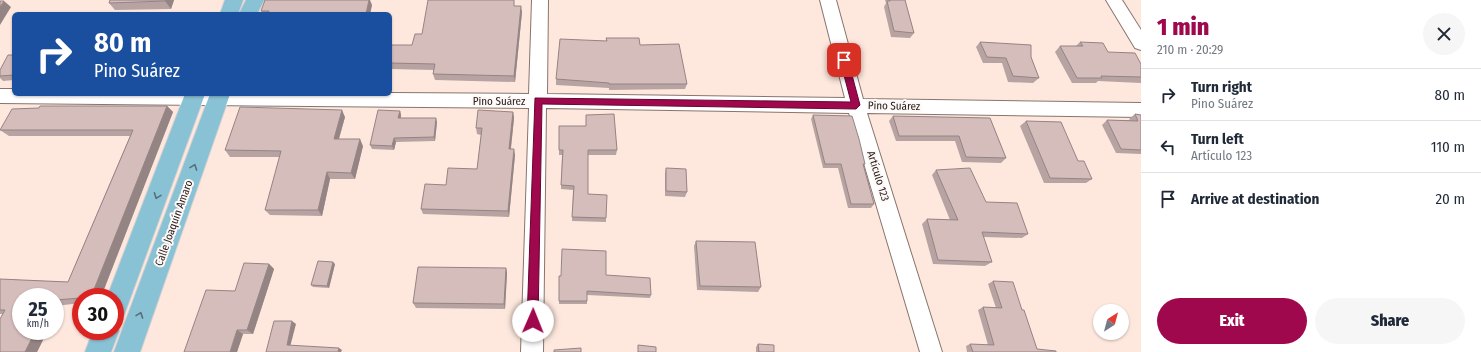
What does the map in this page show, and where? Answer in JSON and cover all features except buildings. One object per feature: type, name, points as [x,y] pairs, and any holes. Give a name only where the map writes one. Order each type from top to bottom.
[{"type":"main road","points":[[230,12],[234,0]]},
{"type":"main road","points":[[249,12],[255,0]]},
{"type":"main road","points":[[122,288],[194,96]]},
{"type":"main road","name":"Calle Joaquín Amaro","points":[[127,352],[219,96]]},
{"type":"main road","points":[[98,352],[103,340]]},
{"type":"street","points":[[532,352],[540,0]]},
{"type":"street","name":"Artículo 123","points":[[828,0],[856,105],[931,352]]},
{"type":"street","points":[[1114,0],[1141,44]]},
{"type":"street","name":"Pino Suárez","points":[[0,96],[219,96],[1141,110]]},
{"type":"route","points":[[533,321],[538,101],[856,105],[844,60]]}]
